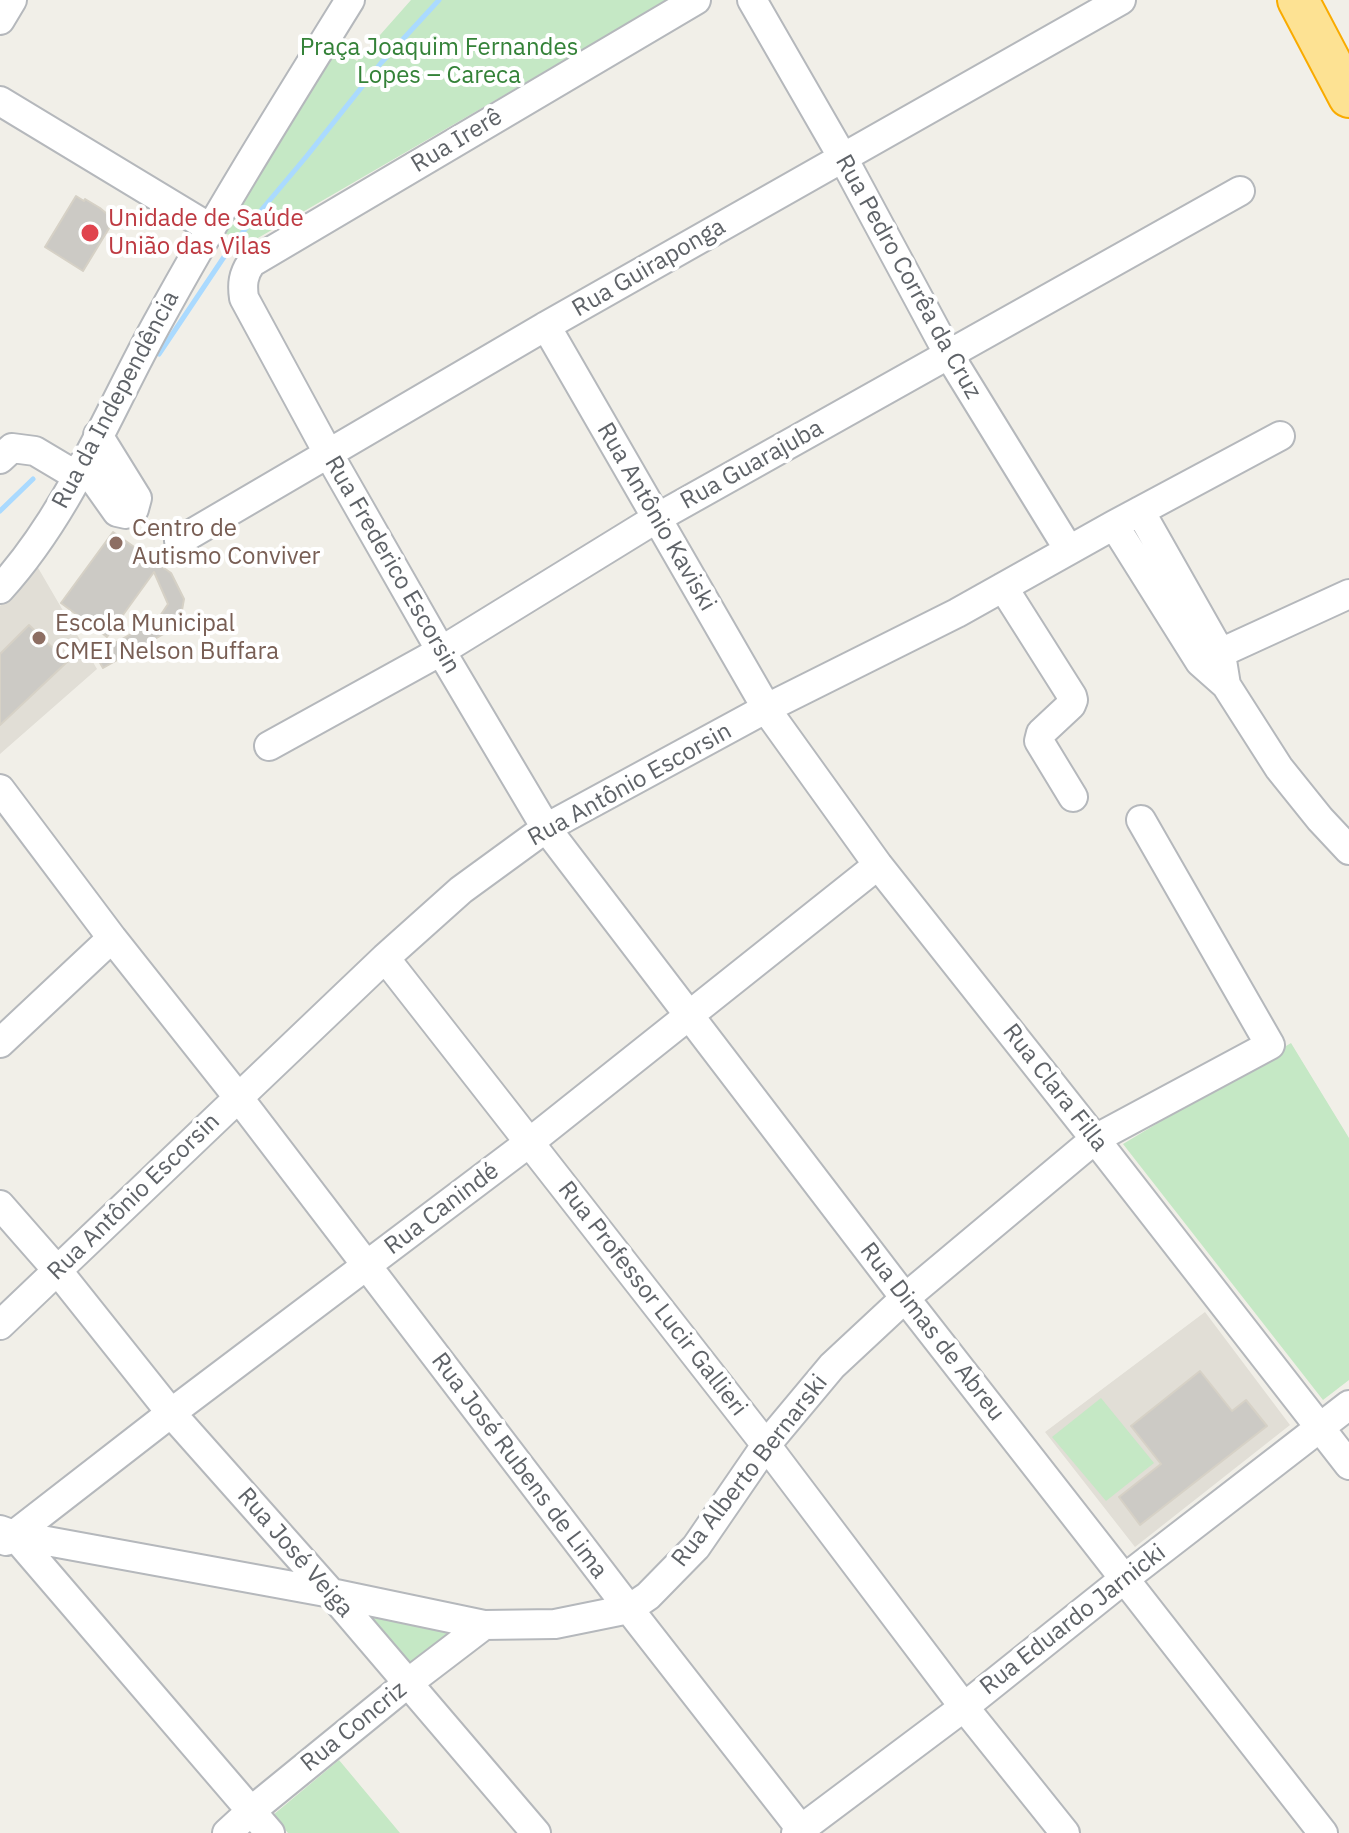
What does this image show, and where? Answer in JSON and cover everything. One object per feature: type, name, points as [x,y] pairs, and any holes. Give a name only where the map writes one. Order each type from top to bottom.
[{"type":"highway","points":[[1298,0],[1349,97]]},
{"type":"street","points":[[0,20],[12,0]]},
{"type":"street","name":"Rua da Independência","points":[[0,589],[56,513],[210,228],[350,0]]},
{"type":"street","name":"Rua Irerê","points":[[244,298],[244,274],[251,263],[696,0]]},
{"type":"street","name":"Rua Pedro Corrêa da Cruz","points":[[752,0],[843,158],[949,355],[1069,550]]},
{"type":"street","name":"Rua Guiraponga","points":[[179,541],[546,326],[1121,0]]},
{"type":"street","points":[[0,101],[210,228]]},
{"type":"street","name":"Rua Guarajuba","points":[[269,746],[441,651],[657,518],[1240,191]]},
{"type":"street","name":"Rua Frederico Escorsin","points":[[244,298],[328,453],[546,828]]},
{"type":"street","name":"Rua Antônio Kaviski","points":[[546,326],[767,708]]},
{"type":"street","points":[[4,449],[35,451],[80,470],[117,512],[126,514],[134,509],[137,498],[98,435]]},
{"type":"street","name":"Rua Antônio Escorsin","points":[[0,1325],[385,958],[461,890],[546,828],[767,708],[957,613],[1280,436]]},
{"type":"street","points":[[1140,511],[1166,584]]},
{"type":"street","points":[[1114,525],[1166,584],[1279,768],[1349,850]]},
{"type":"street","points":[[1003,587],[1072,696],[1071,705],[1041,733],[1039,741],[1073,797]]},
{"type":"street","points":[[1210,658],[1349,594]]},
{"type":"street","name":"Rua Clara Filla","points":[[767,708],[878,865],[1349,1465]]},
{"type":"street","name":"Rua José Rubens de Lima","points":[[0,789],[800,1832]]},
{"type":"street","name":"Rua Alberto Bernarski","points":[[5,1537],[331,1593],[484,1625],[555,1624],[629,1609],[648,1596],[696,1547],[766,1445],[832,1366],[905,1298],[1095,1139],[1270,1045],[1141,820]]},
{"type":"street","name":"Rua Dimas de Abreu","points":[[546,828],[905,1298],[1323,1833]]},
{"type":"street","name":"Rua Canindé","points":[[5,1537],[530,1142],[878,865]]},
{"type":"street","points":[[0,1043],[112,938]]},
{"type":"street","name":"Rua Professor Lucir Gallieri","points":[[385,958],[766,1445],[964,1707],[1065,1833]]},
{"type":"street","name":"Rua José Veiga","points":[[0,1205],[57,1270],[171,1413],[331,1593],[536,1833]]},
{"type":"street","name":"Rua Eduardo Jarnicki","points":[[800,1832],[1349,1405]]},
{"type":"street","points":[[5,1537],[270,1833]]},
{"type":"street","name":"Rua Concriz","points":[[227,1833],[408,1683],[484,1625]]},
{"type":"shaded area","name":"Escola Municipal CMEI Nelson Buffara","points":[[37,566],[97,669],[0,754],[0,606]]},
{"type":"shaded area","points":[[1205,1312],[1290,1425],[1135,1547],[1045,1432]]},
{"type":"green space","name":"Praça Joaquim Fernandes Lopes – Careca","points":[[411,0],[668,0],[251,242],[214,230],[331,44],[357,61]]},
{"type":"green space","points":[[1291,1043],[1349,1138],[1349,1380],[1323,1400],[1123,1144]]},
{"type":"green space","points":[[1101,1398],[1154,1463],[1106,1501],[1052,1437]]},
{"type":"green space","points":[[360,1609],[461,1632],[410,1672]]},
{"type":"green space","points":[[339,1760],[400,1833],[288,1833],[273,1815]]},
{"type":"building","name":"Unidade de Saúde União das Vilas","points":[[76,196],[100,208],[114,220],[83,271],[45,247]]},
{"type":"building","points":[[113,532],[171,573],[184,599],[182,610],[169,631],[103,668],[95,654],[158,619],[168,604],[154,572],[107,637],[61,603]]},
{"type":"building","points":[[29,625],[67,662],[0,725],[0,654]]},
{"type":"building","points":[[1200,1371],[1232,1411],[1246,1400],[1267,1426],[1140,1525],[1119,1497],[1161,1464],[1131,1426]]},
{"type":"waterway","points":[[159,354],[232,245],[381,63],[439,0]]},
{"type":"waterway","points":[[0,511],[33,479]]},
{"type":"place","name":"Unidade de Saúde União das Vilas","points":[[90,233]]},
{"type":"place","name":"Centro de Autismo Conviver","points":[[116,543]]},
{"type":"place","name":"Escola Municipal CMEI Nelson Buffara","points":[[39,638]]}]
